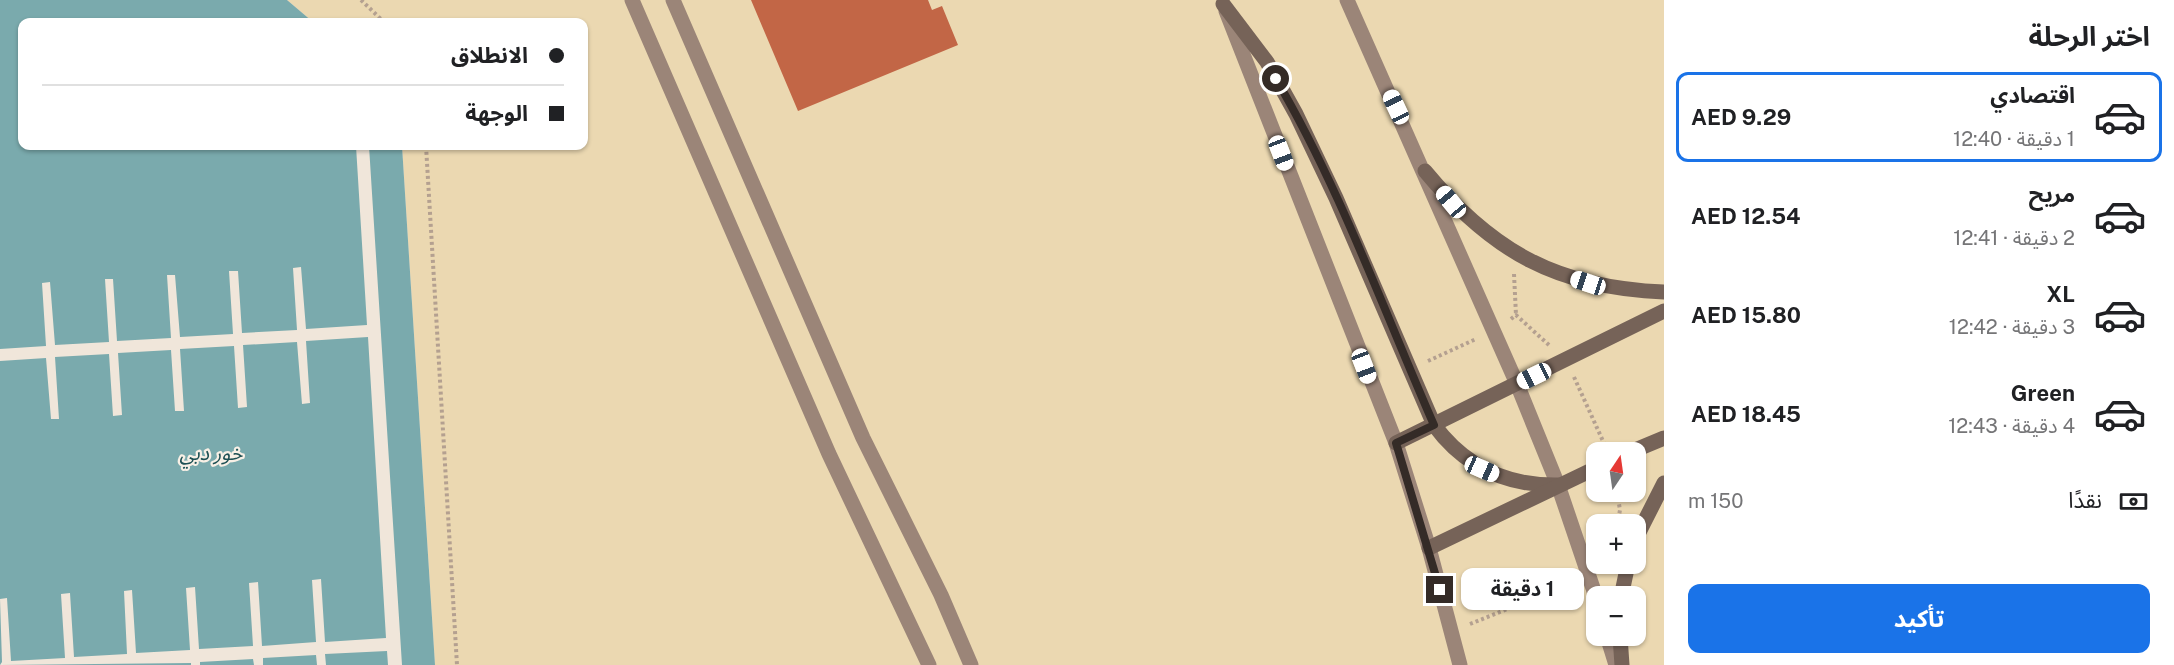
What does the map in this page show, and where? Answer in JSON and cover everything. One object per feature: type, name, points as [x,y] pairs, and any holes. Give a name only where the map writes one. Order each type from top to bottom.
[{"type":"main road","points":[[632,0],[829,454],[929,665]]},
{"type":"main road","points":[[673,0],[863,438],[941,595],[971,665]]},
{"type":"main road","points":[[1347,0],[1518,384],[1558,485],[1592,586]]},
{"type":"main road","points":[[1222,2],[1267,62],[1296,114],[1336,198],[1434,425],[1447,442],[1482,469],[1518,483],[1558,485]]},
{"type":"main road","points":[[1222,2],[1396,443],[1429,548],[1460,665]]},
{"type":"main road","points":[[1425,171],[1451,202],[1480,229],[1514,252],[1550,271],[1588,283],[1628,291],[1664,292]]},
{"type":"main road","points":[[1396,443],[1664,311]]},
{"type":"main road","points":[[1646,446],[1664,438]]},
{"type":"main road","points":[[1429,548],[1586,472]]},
{"type":"main road","points":[[1646,518],[1664,483]]},
{"type":"main road","points":[[1610,646],[1616,665]]},
{"type":"main road","points":[[1621,646],[1622,665]]},
{"type":"path","points":[[361,0],[380,18]]},
{"type":"path","points":[[426,150],[457,665]]},
{"type":"path","points":[[1514,252],[1516,315]]},
{"type":"path","points":[[1450,632],[1589,576]]},
{"type":"sand","points":[[287,0],[1664,0],[1664,665],[435,665],[402,150],[588,150],[588,18],[308,18]]},
{"type":"water","name":"خور دبي","points":[[0,0],[287,0],[308,18],[18,18],[18,150],[402,150],[435,665],[0,665]]},
{"type":"pier","points":[[356,150],[369,150],[402,665],[388,665],[387,651],[325,654],[326,665],[317,665],[316,655],[263,658],[263,665],[254,665],[253,659],[200,662],[200,665],[191,665],[191,663],[0,665],[2,662],[0,599],[7,598],[11,661],[65,658],[61,594],[70,593],[74,657],[127,654],[124,591],[132,590],[136,653],[190,650],[186,588],[195,587],[199,649],[253,646],[249,583],[258,582],[262,646],[316,642],[312,580],[321,579],[325,642],[386,638],[368,337],[306,341],[310,403],[302,404],[297,342],[243,345],[247,407],[238,408],[234,346],[180,349],[184,411],[175,411],[171,350],[118,353],[122,415],[113,416],[109,354],[55,357],[59,419],[51,419],[46,358],[0,361],[0,349],[46,346],[42,283],[50,282],[55,345],[109,342],[105,279],[113,279],[117,341],[171,338],[167,275],[175,275],[180,337],[233,334],[229,271],[238,271],[242,333],[297,330],[293,268],[301,267],[306,329],[367,325]]},
{"type":"building","points":[[751,0],[928,0],[932,10],[942,6],[958,45],[798,111]]},
{"type":"route","points":[[1276,79],[1296,114],[1336,198],[1434,425],[1396,443],[1440,590]]}]
